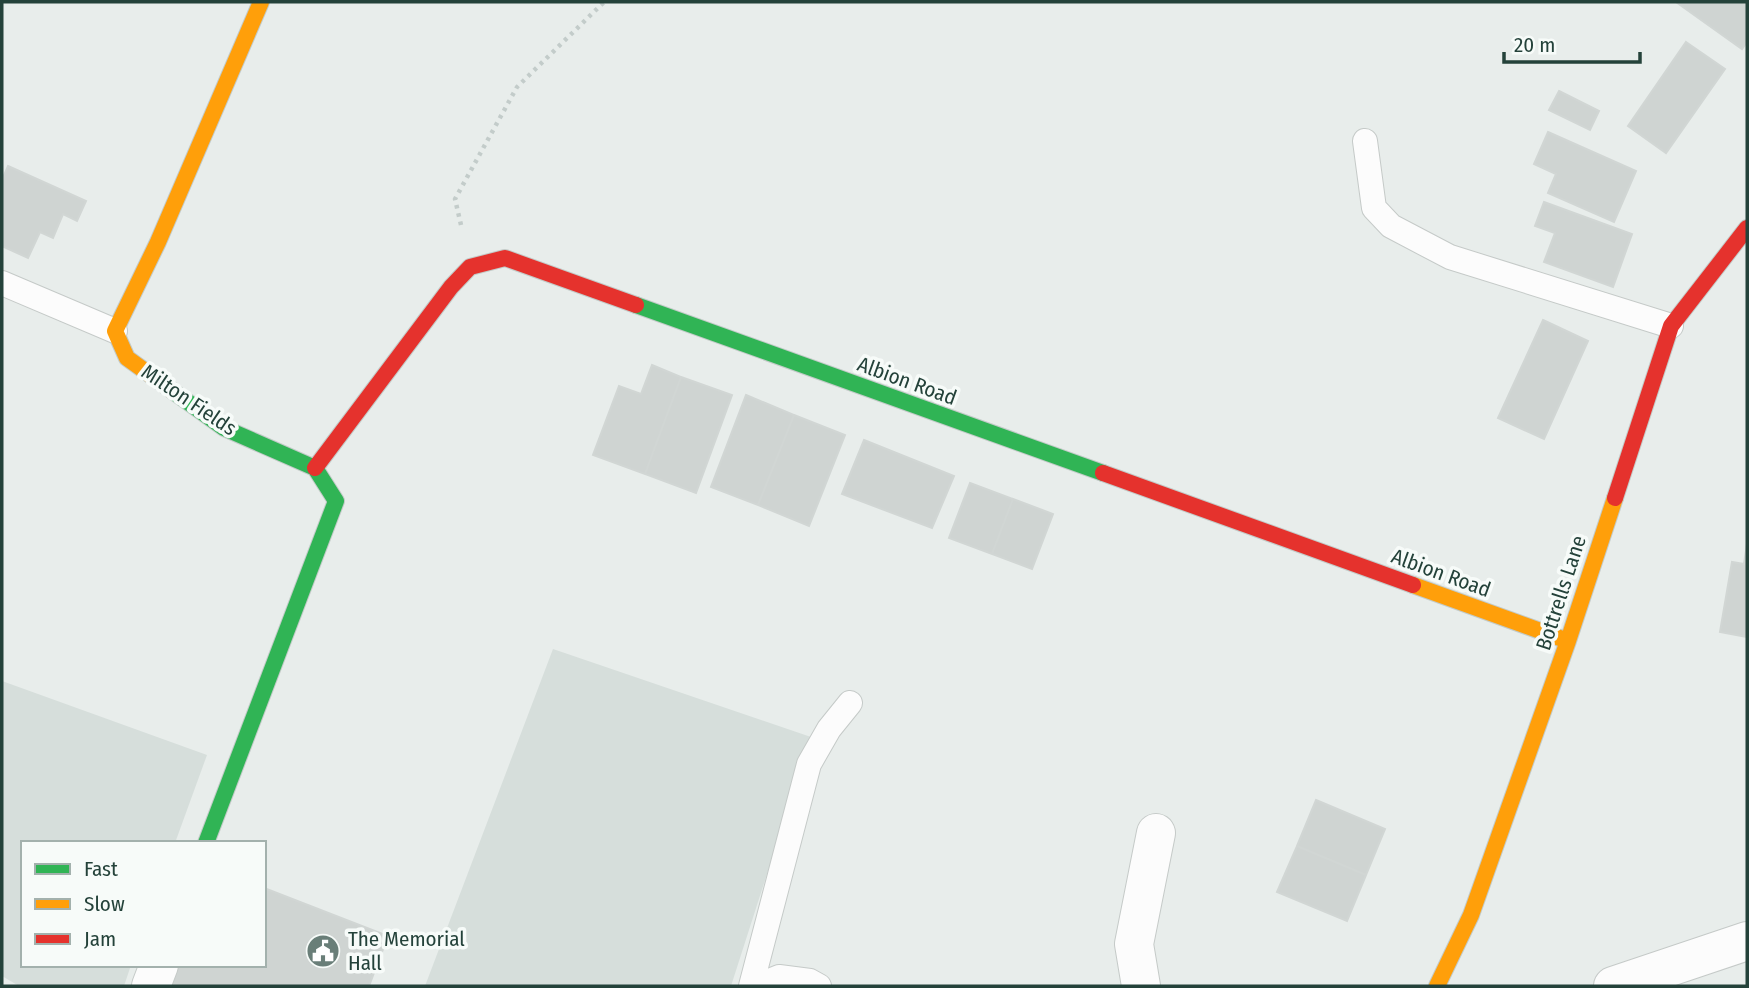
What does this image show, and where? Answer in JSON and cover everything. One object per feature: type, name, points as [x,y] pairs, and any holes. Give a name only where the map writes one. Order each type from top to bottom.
[{"type":"street","points":[[115,331],[158,242],[261,2]]},
{"type":"street","name":"Bottrells Lane","points":[[1437,986],[1471,915],[1568,641],[1671,326],[1747,228]]},
{"type":"street","name":"Albion Road","points":[[470,267],[505,258],[1568,641]]},
{"type":"street","points":[[207,841],[336,501],[315,468],[451,287],[470,267]]},
{"type":"street","name":"Milton Fields","points":[[115,331],[127,358],[224,428],[315,468]]},
{"type":"street","points":[[1141,986],[1134,944],[1156,833]]},
{"type":"street","points":[[1613,986],[1747,941]]},
{"type":"street","points":[[151,986],[158,967]]},
{"type":"lane","points":[[1365,141],[1374,208],[1391,226],[1450,257],[1671,326]]},
{"type":"lane","points":[[2,283],[115,331]]},
{"type":"lane","points":[[754,986],[809,764],[829,729],[850,703]]},
{"type":"lane","points":[[754,986],[779,978],[810,981],[820,986]]},
{"type":"path","points":[[470,267],[455,199],[517,87],[604,2]]},
{"type":"shaded area","points":[[553,649],[811,737],[731,986],[425,986]]},
{"type":"shaded area","points":[[2,681],[207,755],[176,841],[21,841],[21,967],[130,967],[124,986],[19,986],[2,976]]},
{"type":"building","points":[[1676,2],[1747,2],[1747,42],[1742,49]]},
{"type":"building","points":[[1686,42],[1725,69],[1666,153],[1628,126]]},
{"type":"building","points":[[1559,91],[1599,111],[1590,130],[1549,110]]},
{"type":"building","points":[[1548,132],[1636,171],[1614,222],[1548,193],[1556,174],[1534,164]]},
{"type":"building","points":[[8,166],[86,201],[77,221],[63,214],[53,238],[40,232],[28,258],[2,246],[2,180]]},
{"type":"building","points":[[1544,202],[1632,234],[1613,287],[1544,262],[1555,233],[1535,226]]},
{"type":"building","points":[[1543,320],[1588,341],[1544,439],[1498,418]]},
{"type":"building","points":[[652,365],[681,377],[645,474],[593,455],[619,386],[641,394]]},
{"type":"building","points":[[681,377],[732,395],[696,493],[645,474]]},
{"type":"building","points":[[746,395],[794,415],[758,505],[711,487]]},
{"type":"building","points":[[794,415],[845,435],[809,526],[758,505]]},
{"type":"building","points":[[864,440],[954,476],[932,528],[842,494]]},
{"type":"building","points":[[970,483],[1013,499],[992,554],[949,538]]},
{"type":"building","points":[[1013,499],[1053,514],[1032,569],[992,554]]},
{"type":"building","points":[[1747,544],[1747,637],[1720,632],[1732,562],[1744,564]]},
{"type":"building","points":[[1316,800],[1385,829],[1366,875],[1297,846]]},
{"type":"building","points":[[1297,846],[1366,875],[1347,921],[1277,892]]},
{"type":"building","name":"The Memorial Hall","points":[[266,889],[388,936],[369,986],[162,986],[169,967],[266,967]]},
{"type":"traffic: fast","points":[[636,305],[1103,473]]},
{"type":"traffic: fast","points":[[174,392],[224,428],[315,468],[336,501],[207,841]]},
{"type":"traffic: slow","points":[[174,392],[127,358],[115,331],[158,242],[261,2]]},
{"type":"traffic: slow","points":[[1437,986],[1471,915],[1568,641],[1615,498]]},
{"type":"traffic: slow","points":[[1413,585],[1568,641]]},
{"type":"traffic: jam","points":[[1615,498],[1671,326],[1747,228]]},
{"type":"traffic: jam","points":[[315,468],[451,287],[470,267],[505,258],[636,305]]},
{"type":"traffic: jam","points":[[1103,473],[1413,585]]},
{"type":"place","name":"The Memorial Hall","points":[[323,951]]}]
